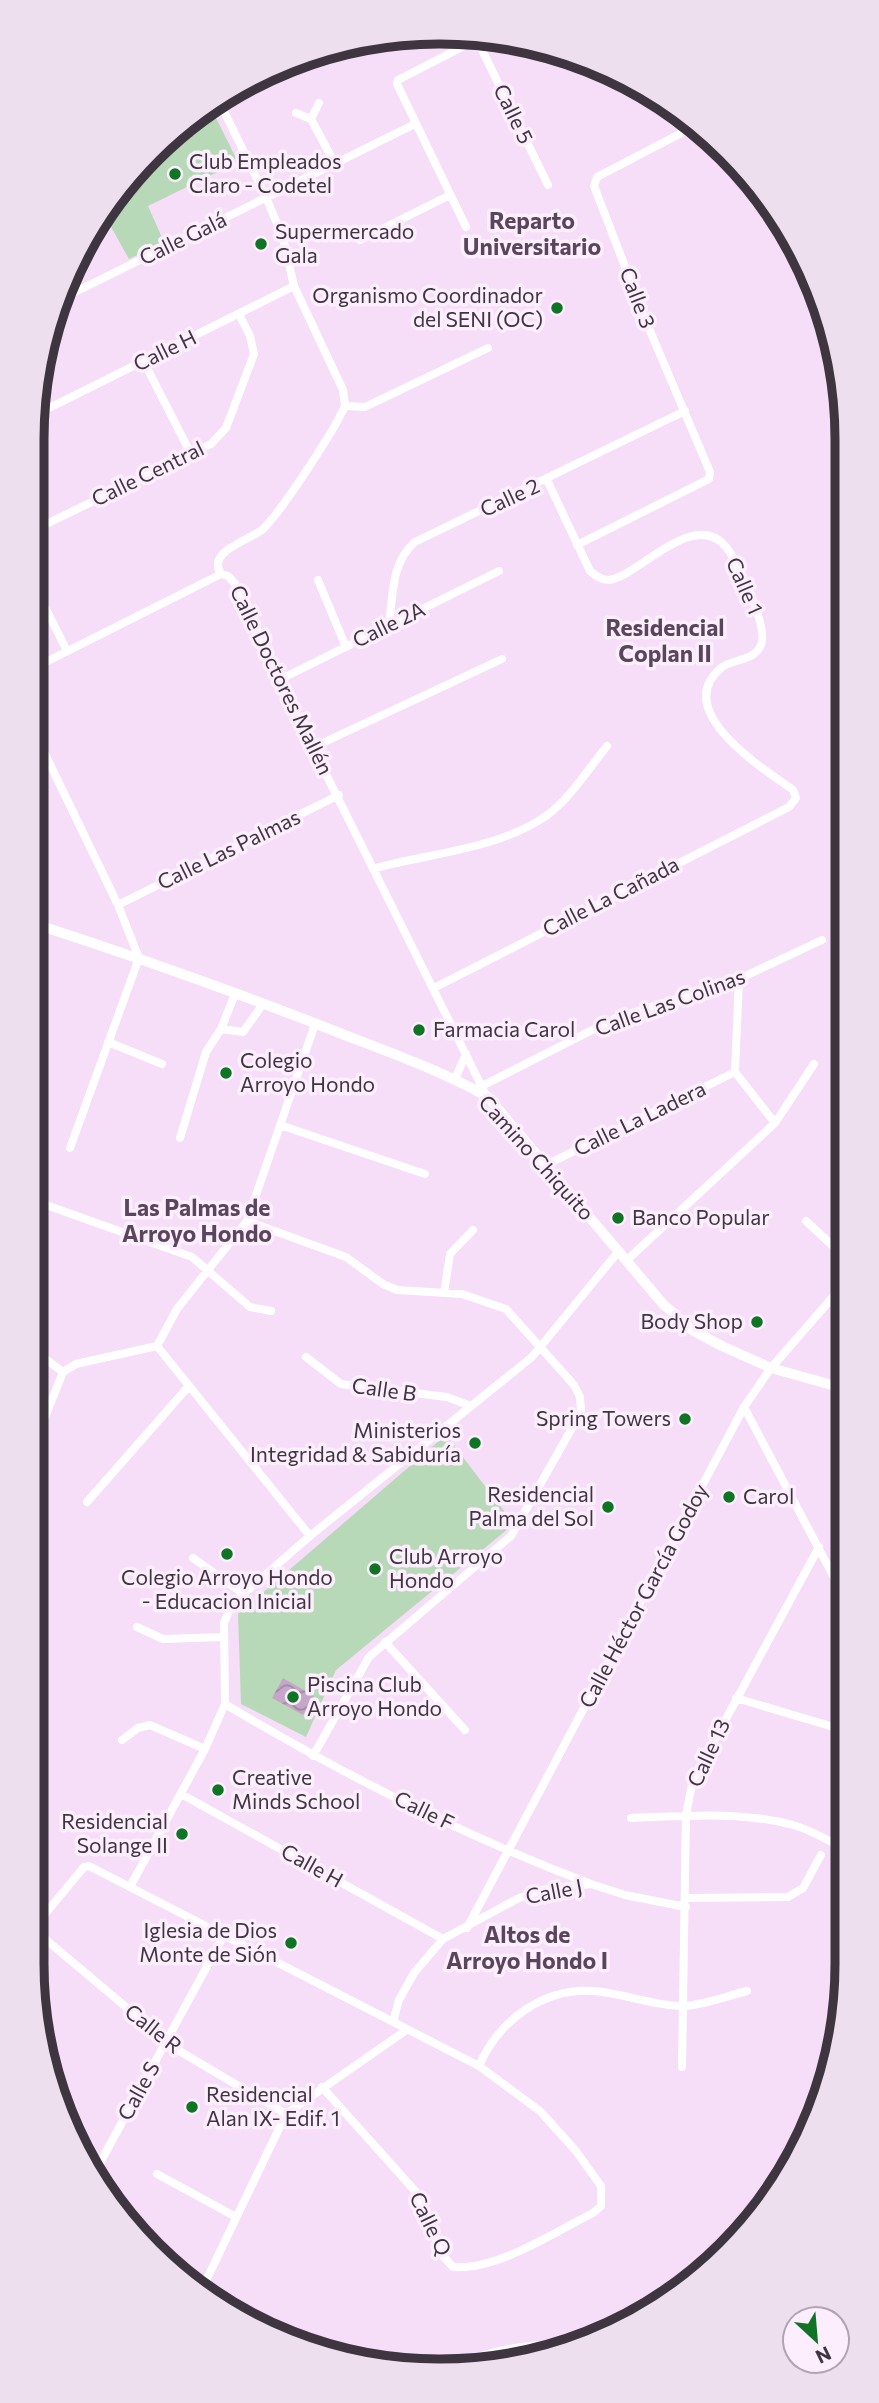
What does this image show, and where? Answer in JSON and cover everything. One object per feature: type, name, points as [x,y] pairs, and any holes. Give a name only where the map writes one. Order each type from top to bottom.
[{"type":"main road","name":"Camino Chiquito","points":[[44,927],[139,958],[263,1004],[455,1079],[488,1097],[663,1304],[692,1330],[771,1368],[835,1386]]},
{"type":"main road","points":[[489,2356],[514,2349],[539,2347]]},
{"type":"street","name":"Calle 5","points":[[415,124],[397,84],[398,80],[466,45]]},
{"type":"street","name":"Calle 5","points":[[478,46],[548,185]]},
{"type":"street","points":[[311,119],[319,103]]},
{"type":"street","points":[[223,108],[283,238],[294,286],[343,390],[345,406],[365,407],[488,348]]},
{"type":"street","points":[[296,113],[311,119],[335,164]]},
{"type":"street","name":"Calle Galá","points":[[72,294],[415,124]]},
{"type":"street","points":[[415,124],[466,228]]},
{"type":"street","name":"Calle 3","points":[[577,545],[709,479],[710,472],[648,326],[594,181],[686,131]]},
{"type":"street","points":[[360,240],[450,195]]},
{"type":"street","name":"Calle H","points":[[45,410],[294,286]]},
{"type":"street","name":"Calle Central","points":[[44,525],[191,454],[223,434],[251,363],[253,345],[239,314]]},
{"type":"street","points":[[144,362],[191,454]]},
{"type":"street","name":"Calle Doctores Mallén","points":[[345,406],[268,524],[218,558],[221,574],[228,576],[239,587],[279,680],[376,868],[488,1097]]},
{"type":"street","name":"Calle 2","points":[[389,625],[398,564],[405,551],[415,542],[685,411]]},
{"type":"street","name":"Calle 1","points":[[547,480],[590,571],[600,579],[609,580],[680,541],[712,537],[725,545],[742,576],[763,629],[762,644],[753,656],[724,666],[712,677],[708,704],[720,730],[746,758],[793,790],[796,798],[789,807]]},
{"type":"street","name":"Calle 2A","points":[[279,680],[499,571]]},
{"type":"street","points":[[44,663],[221,574]]},
{"type":"street","points":[[318,580],[346,647]]},
{"type":"street","points":[[45,607],[67,651]]},
{"type":"street","points":[[314,747],[502,659]]},
{"type":"street","points":[[376,868],[491,840],[538,820],[556,806],[607,746]]},
{"type":"street","points":[[44,752],[118,905],[139,958],[70,1148]]},
{"type":"street","name":"Calle Las Palmas","points":[[118,905],[339,796]]},
{"type":"street","name":"Calle La Cañada","points":[[434,988],[789,807]]},
{"type":"street","name":"Calle Las Colinas","points":[[482,1086],[616,1018],[739,979],[822,940]]},
{"type":"street","points":[[739,979],[735,1072],[775,1123]]},
{"type":"street","points":[[180,1138],[206,1052],[221,1030],[236,994]]},
{"type":"street","points":[[221,1030],[243,1032],[263,1004]]},
{"type":"street","points":[[44,1413],[62,1371],[76,1364],[157,1346],[177,1309],[234,1241],[247,1221],[315,1024]]},
{"type":"street","points":[[108,1042],[162,1064]]},
{"type":"street","points":[[455,1079],[466,1054]]},
{"type":"street","points":[[626,1261],[775,1123],[814,1064]]},
{"type":"street","name":"Calle La Ladera","points":[[546,1165],[735,1072]]},
{"type":"street","points":[[280,1125],[425,1174]]},
{"type":"street","points":[[44,1204],[192,1257],[250,1307],[271,1311]]},
{"type":"street","points":[[806,1220],[835,1248]]},
{"type":"street","points":[[247,1221],[346,1258],[383,1284],[397,1290],[481,1298],[506,1309],[574,1385],[582,1405],[581,1412],[531,1506],[501,1547],[385,1642],[359,1671],[313,1756]]},
{"type":"street","points":[[444,1293],[450,1254],[473,1230]]},
{"type":"street","points":[[131,1885],[205,1749],[225,1704],[223,1637],[224,1623],[232,1604],[310,1536],[542,1347],[618,1252]]},
{"type":"street","name":"Calle Héctor García Godoy","points":[[467,1928],[744,1407],[771,1368],[835,1295]]},
{"type":"street","points":[[157,1346],[310,1536]]},
{"type":"street","name":"Calle B","points":[[306,1357],[341,1384],[447,1397],[471,1406]]},
{"type":"street","points":[[44,1358],[62,1371]]},
{"type":"street","points":[[87,1502],[188,1387]]},
{"type":"street","points":[[744,1407],[835,1578]]},
{"type":"street","name":"Calle 13","points":[[682,2067],[686,1814],[693,1780],[819,1547]]},
{"type":"street","points":[[193,1558],[242,1593]]},
{"type":"street","points":[[137,1627],[163,1639],[223,1637]]},
{"type":"street","points":[[385,1642],[465,1730]]},
{"type":"street","points":[[736,1698],[835,1727]]},
{"type":"street","name":"Calle F","points":[[225,1704],[313,1756],[508,1853],[591,1884]]},
{"type":"street","points":[[122,1740],[138,1728],[150,1726],[205,1749]]},
{"type":"street","name":"Calle H","points":[[181,1794],[443,1939]]},
{"type":"street","points":[[631,1818],[686,1814],[764,1819],[795,1826],[835,1844]]},
{"type":"street","name":"Calle J","points":[[393,2022],[399,2000],[414,1973],[443,1939],[517,1899],[541,1890],[591,1884],[625,1895],[685,1902],[788,1897],[803,1888],[821,1855]]},
{"type":"street","points":[[44,1915],[78,1870],[89,1866],[131,1885],[223,1937],[393,2022],[405,2031],[479,2066],[503,2029],[527,2008],[559,1992],[595,1991],[633,2000],[685,2006],[747,1991]]},
{"type":"street","name":"Calle S","points":[[99,2165],[223,1937]]},
{"type":"street","name":"Calle R","points":[[44,1938],[167,2042],[286,2113]]},
{"type":"street","points":[[205,2282],[286,2113],[405,2031]]},
{"type":"street","name":"Calle Q","points":[[322,2087],[416,2192],[443,2256],[453,2267],[466,2268],[495,2261],[593,2213],[603,2202],[601,2186],[591,2169],[540,2111],[479,2066]]},
{"type":"street","points":[[157,2174],[236,2217]]},
{"type":"green space","name":"Club Empleados Claro - Codetel","points":[[214,114],[238,162],[148,206],[164,242],[129,259],[110,225],[107,225],[142,179],[179,142]]},
{"type":"green space","name":"Club Arroyo Hondo","points":[[446,1435],[514,1524],[336,1670],[306,1737],[241,1704],[238,1614]]},
{"type":"water","name":"Piscina Club Arroyo Hondo","points":[[283,1678],[314,1696],[303,1715],[272,1698]]},
{"type":"place","name":"Club Empleados Claro - Codetel","points":[[175,174]]},
{"type":"place","name":"Supermercado Gala","points":[[261,244]]},
{"type":"place","name":"Organismo Coordinador del SENI (OC)","points":[[557,308]]},
{"type":"place","name":"Farmacia Carol","points":[[419,1030]]},
{"type":"place","name":"Colegio Arroyo Hondo","points":[[226,1073]]},
{"type":"place","name":"Banco Popular","points":[[618,1218]]},
{"type":"place","name":"Body Shop","points":[[757,1322]]},
{"type":"place","name":"Spring Towers","points":[[685,1419]]},
{"type":"place","name":"Ministerios Integridad & Sabiduría","points":[[475,1443]]},
{"type":"place","name":"Carol","points":[[729,1497]]},
{"type":"place","name":"Residencial Palma del Sol","points":[[608,1507]]},
{"type":"place","name":"Colegio Arroyo Hondo - Educacion Inicial","points":[[227,1554]]},
{"type":"place","name":"Club Arroyo Hondo","points":[[375,1569]]},
{"type":"place","name":"Piscina Club Arroyo Hondo","points":[[293,1697]]},
{"type":"place","name":"Creative Minds School","points":[[218,1790]]},
{"type":"place","name":"Residencial Solange II","points":[[182,1834]]},
{"type":"place","name":"Iglesia de Dios Monte de Sión","points":[[291,1943]]},
{"type":"place","name":"Residencial Alan IX- Edif. 1","points":[[192,2107]]},
{"type":"district","name":"Reparto Universitario","points":[[532,234]]},
{"type":"district","name":"Residencial Coplan II","points":[[665,641]]},
{"type":"district","name":"Las Palmas de Arroyo Hondo","points":[[197,1221]]},
{"type":"district","name":"Altos de Arroyo Hondo I","points":[[527,1948]]}]
